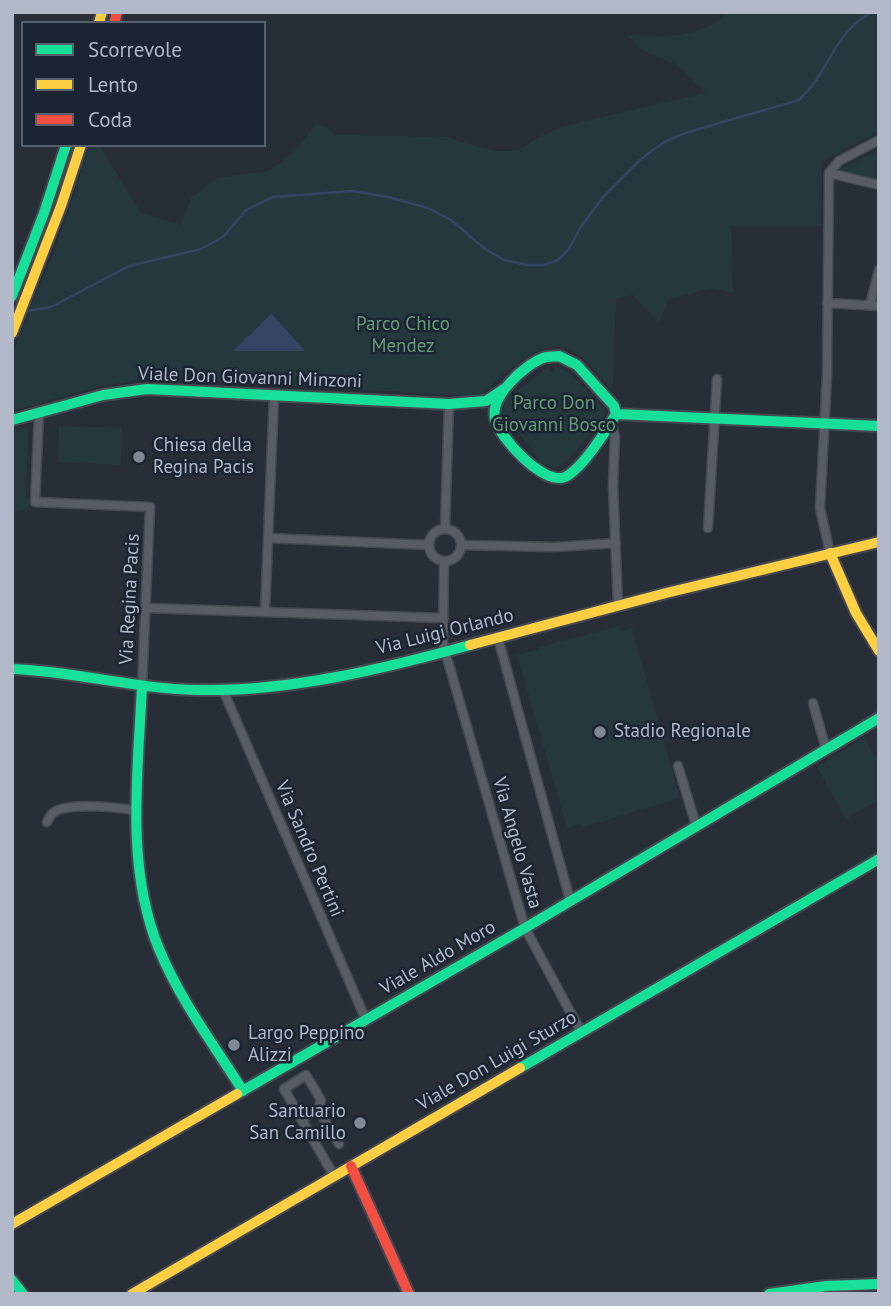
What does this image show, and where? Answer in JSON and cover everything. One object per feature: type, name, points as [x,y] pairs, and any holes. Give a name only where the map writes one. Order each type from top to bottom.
[{"type":"main road","points":[[12,296],[44,213],[65,147]]},
{"type":"main road","points":[[12,333],[61,206],[80,147]]},
{"type":"main road","points":[[559,356],[577,365],[614,406],[616,417],[571,473],[559,478],[541,474],[534,468],[495,421],[480,410],[449,404],[486,401],[536,362],[543,358],[559,356]]},
{"type":"main road","name":"Viale Don Giovanni Minzoni","points":[[12,421],[103,395],[147,389],[449,404]]},
{"type":"main road","points":[[495,421],[496,400],[504,389]]},
{"type":"main road","points":[[616,417],[715,417],[879,426]]},
{"type":"main road","name":"Via Luigi Orlando","points":[[12,669],[67,673],[142,687],[179,690],[223,690],[284,684],[446,653],[618,605],[879,541]]},
{"type":"main road","points":[[830,553],[856,612],[879,651]]},
{"type":"main road","points":[[142,687],[137,811],[139,877],[143,897],[158,947],[181,993],[243,1091]]},
{"type":"main road","name":"Viale Aldo Moro","points":[[12,1224],[525,929],[879,718]]},
{"type":"main road","name":"Viale Don Luigi Sturzo","points":[[132,1294],[879,859]]},
{"type":"main road","points":[[351,1166],[409,1294]]},
{"type":"main road","points":[[12,1280],[23,1294]]},
{"type":"main road","points":[[769,1294],[826,1286],[879,1284]]},
{"type":"street","points":[[830,553],[820,508],[827,376],[829,177],[838,161],[879,141]]},
{"type":"street","points":[[829,177],[879,185]]},
{"type":"street","points":[[827,303],[874,306],[879,270]]},
{"type":"street","points":[[708,528],[717,379]]},
{"type":"street","points":[[265,612],[274,395]]},
{"type":"street","points":[[445,528],[449,404]]},
{"type":"street","name":"Via Regina Pacis","points":[[39,413],[35,502],[150,508],[142,687]]},
{"type":"street","points":[[616,417],[613,486],[618,605]]},
{"type":"street","points":[[445,528],[459,537],[461,545],[459,554],[444,566],[430,553],[428,545],[430,536],[445,528]]},
{"type":"street","points":[[268,538],[428,545]]},
{"type":"street","points":[[461,545],[555,547],[616,543]]},
{"type":"street","name":"Via Angelo Vasta","points":[[444,566],[443,644],[525,929],[581,1032]]},
{"type":"street","points":[[146,608],[443,618]]},
{"type":"street","points":[[498,638],[570,900]]},
{"type":"street","name":"Via Sandro Pertini","points":[[223,690],[366,1020]]},
{"type":"street","points":[[813,703],[825,749]]},
{"type":"street","points":[[678,766],[696,825]]},
{"type":"street","points":[[47,822],[55,811],[61,809],[102,807],[137,811]]},
{"type":"street","points":[[302,1119],[318,1109],[321,1100],[306,1075],[284,1089],[334,1176]]},
{"type":"street","points":[[318,1109],[339,1144]]},
{"type":"green space","name":"Parco Chico Mendez","points":[[727,12],[879,12],[879,131],[822,162],[821,226],[731,226],[733,293],[713,288],[669,299],[659,323],[633,295],[616,299],[613,390],[579,355],[566,348],[553,347],[527,357],[482,394],[474,396],[194,380],[187,374],[181,380],[161,380],[151,369],[145,375],[140,373],[135,381],[101,386],[12,411],[12,354],[63,228],[88,147],[100,147],[141,213],[181,225],[191,198],[217,178],[269,171],[295,151],[316,124],[326,127],[335,135],[448,137],[496,151],[518,151],[538,137],[564,126],[706,93],[677,65],[639,49],[627,35],[680,35],[705,28]]},
{"type":"green space","points":[[879,150],[879,180],[839,171],[839,170]]},
{"type":"green space","name":"Parco Don Giovanni Bosco","points":[[554,367],[575,378],[604,410],[604,416],[567,462],[555,468],[542,463],[503,414],[505,400],[545,370],[549,368],[549,372],[554,372]]},
{"type":"green space","points":[[59,426],[122,428],[121,465],[58,462]]},
{"type":"green space","points":[[28,427],[26,498],[29,499],[29,509],[12,513],[12,431]]},
{"type":"green space","name":"Stadio Regionale","points":[[619,626],[621,631],[632,628],[680,798],[583,827],[581,824],[567,828],[517,655]]},
{"type":"green space","points":[[864,737],[879,764],[879,800],[846,819],[817,767]]},
{"type":"water","points":[[271,314],[305,351],[233,351]]},
{"type":"waterway","points":[[26,311],[51,307],[129,266],[201,249],[223,237],[246,210],[273,197],[352,191],[388,197],[428,208],[451,220],[485,249],[504,260],[527,265],[544,265],[558,260],[569,249],[580,228],[603,197],[641,159],[664,142],[685,133],[799,100],[818,78],[847,32],[871,12]]},
{"type":"traffic: fast","points":[[12,296],[44,213],[65,147]]},
{"type":"traffic: fast","points":[[559,356],[577,365],[614,406],[616,414],[579,466],[565,477],[556,478],[534,467],[513,447],[498,426],[495,410],[503,392],[527,367],[543,358],[559,356]]},
{"type":"traffic: fast","points":[[12,420],[103,395],[147,389],[449,404],[486,401],[504,389]]},
{"type":"traffic: fast","points":[[616,414],[879,426]]},
{"type":"traffic: fast","points":[[12,669],[174,689],[232,690],[335,677],[470,645]]},
{"type":"traffic: fast","points":[[142,686],[136,819],[141,885],[148,917],[167,968],[243,1091]]},
{"type":"traffic: fast","points":[[237,1094],[525,928],[879,718]]},
{"type":"traffic: fast","points":[[520,1068],[879,859]]},
{"type":"traffic: fast","points":[[12,1280],[23,1294]]},
{"type":"traffic: fast","points":[[769,1294],[826,1286],[879,1284]]},
{"type":"traffic: slow","points":[[100,21],[102,12]]},
{"type":"traffic: slow","points":[[12,333],[61,206],[80,147]]},
{"type":"traffic: slow","points":[[470,645],[666,593],[879,542]]},
{"type":"traffic: slow","points":[[830,553],[856,613],[879,651]]},
{"type":"traffic: slow","points":[[132,1294],[520,1068]]},
{"type":"traffic: slow","points":[[12,1224],[237,1094]]},
{"type":"traffic: jam","points":[[115,21],[117,12]]},
{"type":"traffic: jam","points":[[351,1166],[409,1294]]},
{"type":"place","name":"Chiesa della Regina Pacis","points":[[139,457]]},
{"type":"place","name":"Stadio Regionale","points":[[600,732]]},
{"type":"place","name":"Largo Peppino Alizzi","points":[[234,1045]]},
{"type":"place","name":"Santuario San Camillo","points":[[360,1123]]}]
